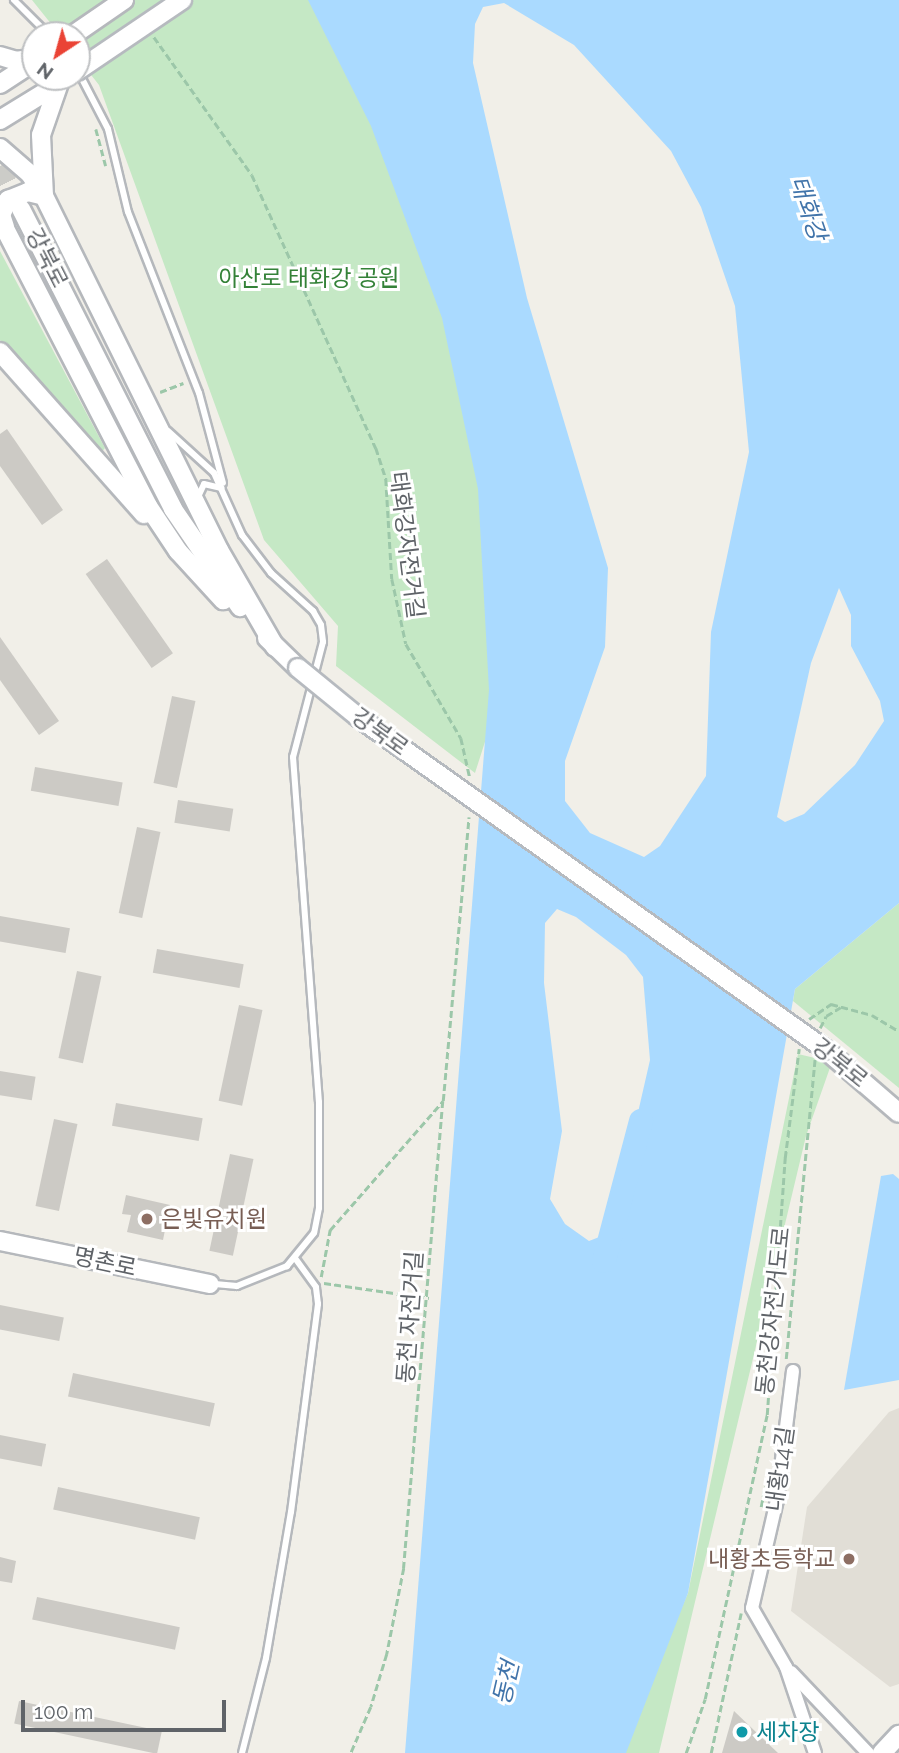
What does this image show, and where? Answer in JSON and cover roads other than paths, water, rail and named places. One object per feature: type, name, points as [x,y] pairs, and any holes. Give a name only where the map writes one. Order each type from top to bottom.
[{"type":"main road","points":[[91,23],[124,0]]},
{"type":"main road","points":[[91,61],[183,0]]},
{"type":"main road","points":[[0,56],[21,61]]},
{"type":"main road","points":[[0,84],[21,70]]},
{"type":"main road","points":[[0,120],[46,91]]},
{"type":"main road","points":[[44,195],[41,135],[59,91]]},
{"type":"main road","points":[[0,148],[30,174],[44,195],[198,510],[275,647]]},
{"type":"main road","points":[[44,195],[28,192],[8,200],[1,215],[3,223],[136,485],[178,551]]},
{"type":"main road","name":"강북로","points":[[21,208],[179,518],[226,590],[275,647],[358,717],[821,1053],[899,1113]]},
{"type":"main road","points":[[0,352],[178,551],[275,647]]},
{"type":"main road","name":"명촌로","points":[[0,1241],[210,1284]]},
{"type":"main road","points":[[882,1753],[899,1735]]},
{"type":"street","name":"내황14길","points":[[786,1667],[748,1606],[777,1500],[789,1371]]},
{"type":"street","points":[[786,1667],[815,1753]]},
{"type":"street","points":[[786,1667],[868,1753]]},
{"type":"lane","points":[[14,0],[35,21]]},
{"type":"lane","points":[[88,91],[108,130],[128,212],[213,434],[224,489]]},
{"type":"lane","points":[[146,400],[175,440],[214,473],[253,551],[313,611],[321,625],[323,642],[293,757],[319,1102],[319,1208],[314,1233],[296,1259],[264,1278],[237,1286],[210,1284]]},
{"type":"lane","points":[[198,510],[198,495],[204,484],[224,489]]},
{"type":"lane","points":[[242,1753],[266,1658],[293,1500],[318,1304],[318,1285],[296,1259]]},
{"type":"water","points":[[308,0],[899,0],[899,903],[795,989],[688,1593],[626,1753],[405,1753],[489,690],[478,489],[442,318],[371,126]],"holes":[[[504,3],[574,45],[671,151],[701,207],[735,306],[749,452],[711,632],[706,776],[660,846],[644,857],[590,833],[565,801],[565,761],[605,647],[608,568],[527,298],[473,63],[475,24],[483,7]],[[839,588],[851,615],[851,646],[880,701],[884,721],[855,765],[804,814],[785,822],[777,817],[811,663]],[[557,909],[576,917],[626,955],[643,977],[650,1060],[631,1143],[638,1170],[627,1212],[607,1234],[589,1241],[565,1224],[550,1199],[562,1131],[544,983],[545,923]]]},
{"type":"water","points":[[893,1174],[899,1179],[899,1380],[844,1390],[881,1176]]},
{"type":"waterway","points":[[604,1261],[641,1121]]},
{"type":"tunnel","points":[[0,166],[21,209]]},
{"type":"place","name":"은빛유치원","points":[[147,1219]]},
{"type":"place","name":"내황초등학교","points":[[849,1559]]},
{"type":"place","name":"세차장","points":[[742,1732]]},
{"type":"water label","name":"태화강","points":[[808,208]]},
{"type":"water label","name":"동천","points":[[506,1683]]},
{"type":"park label","name":"아산로 태화강 공원","points":[[309,278]]}]
